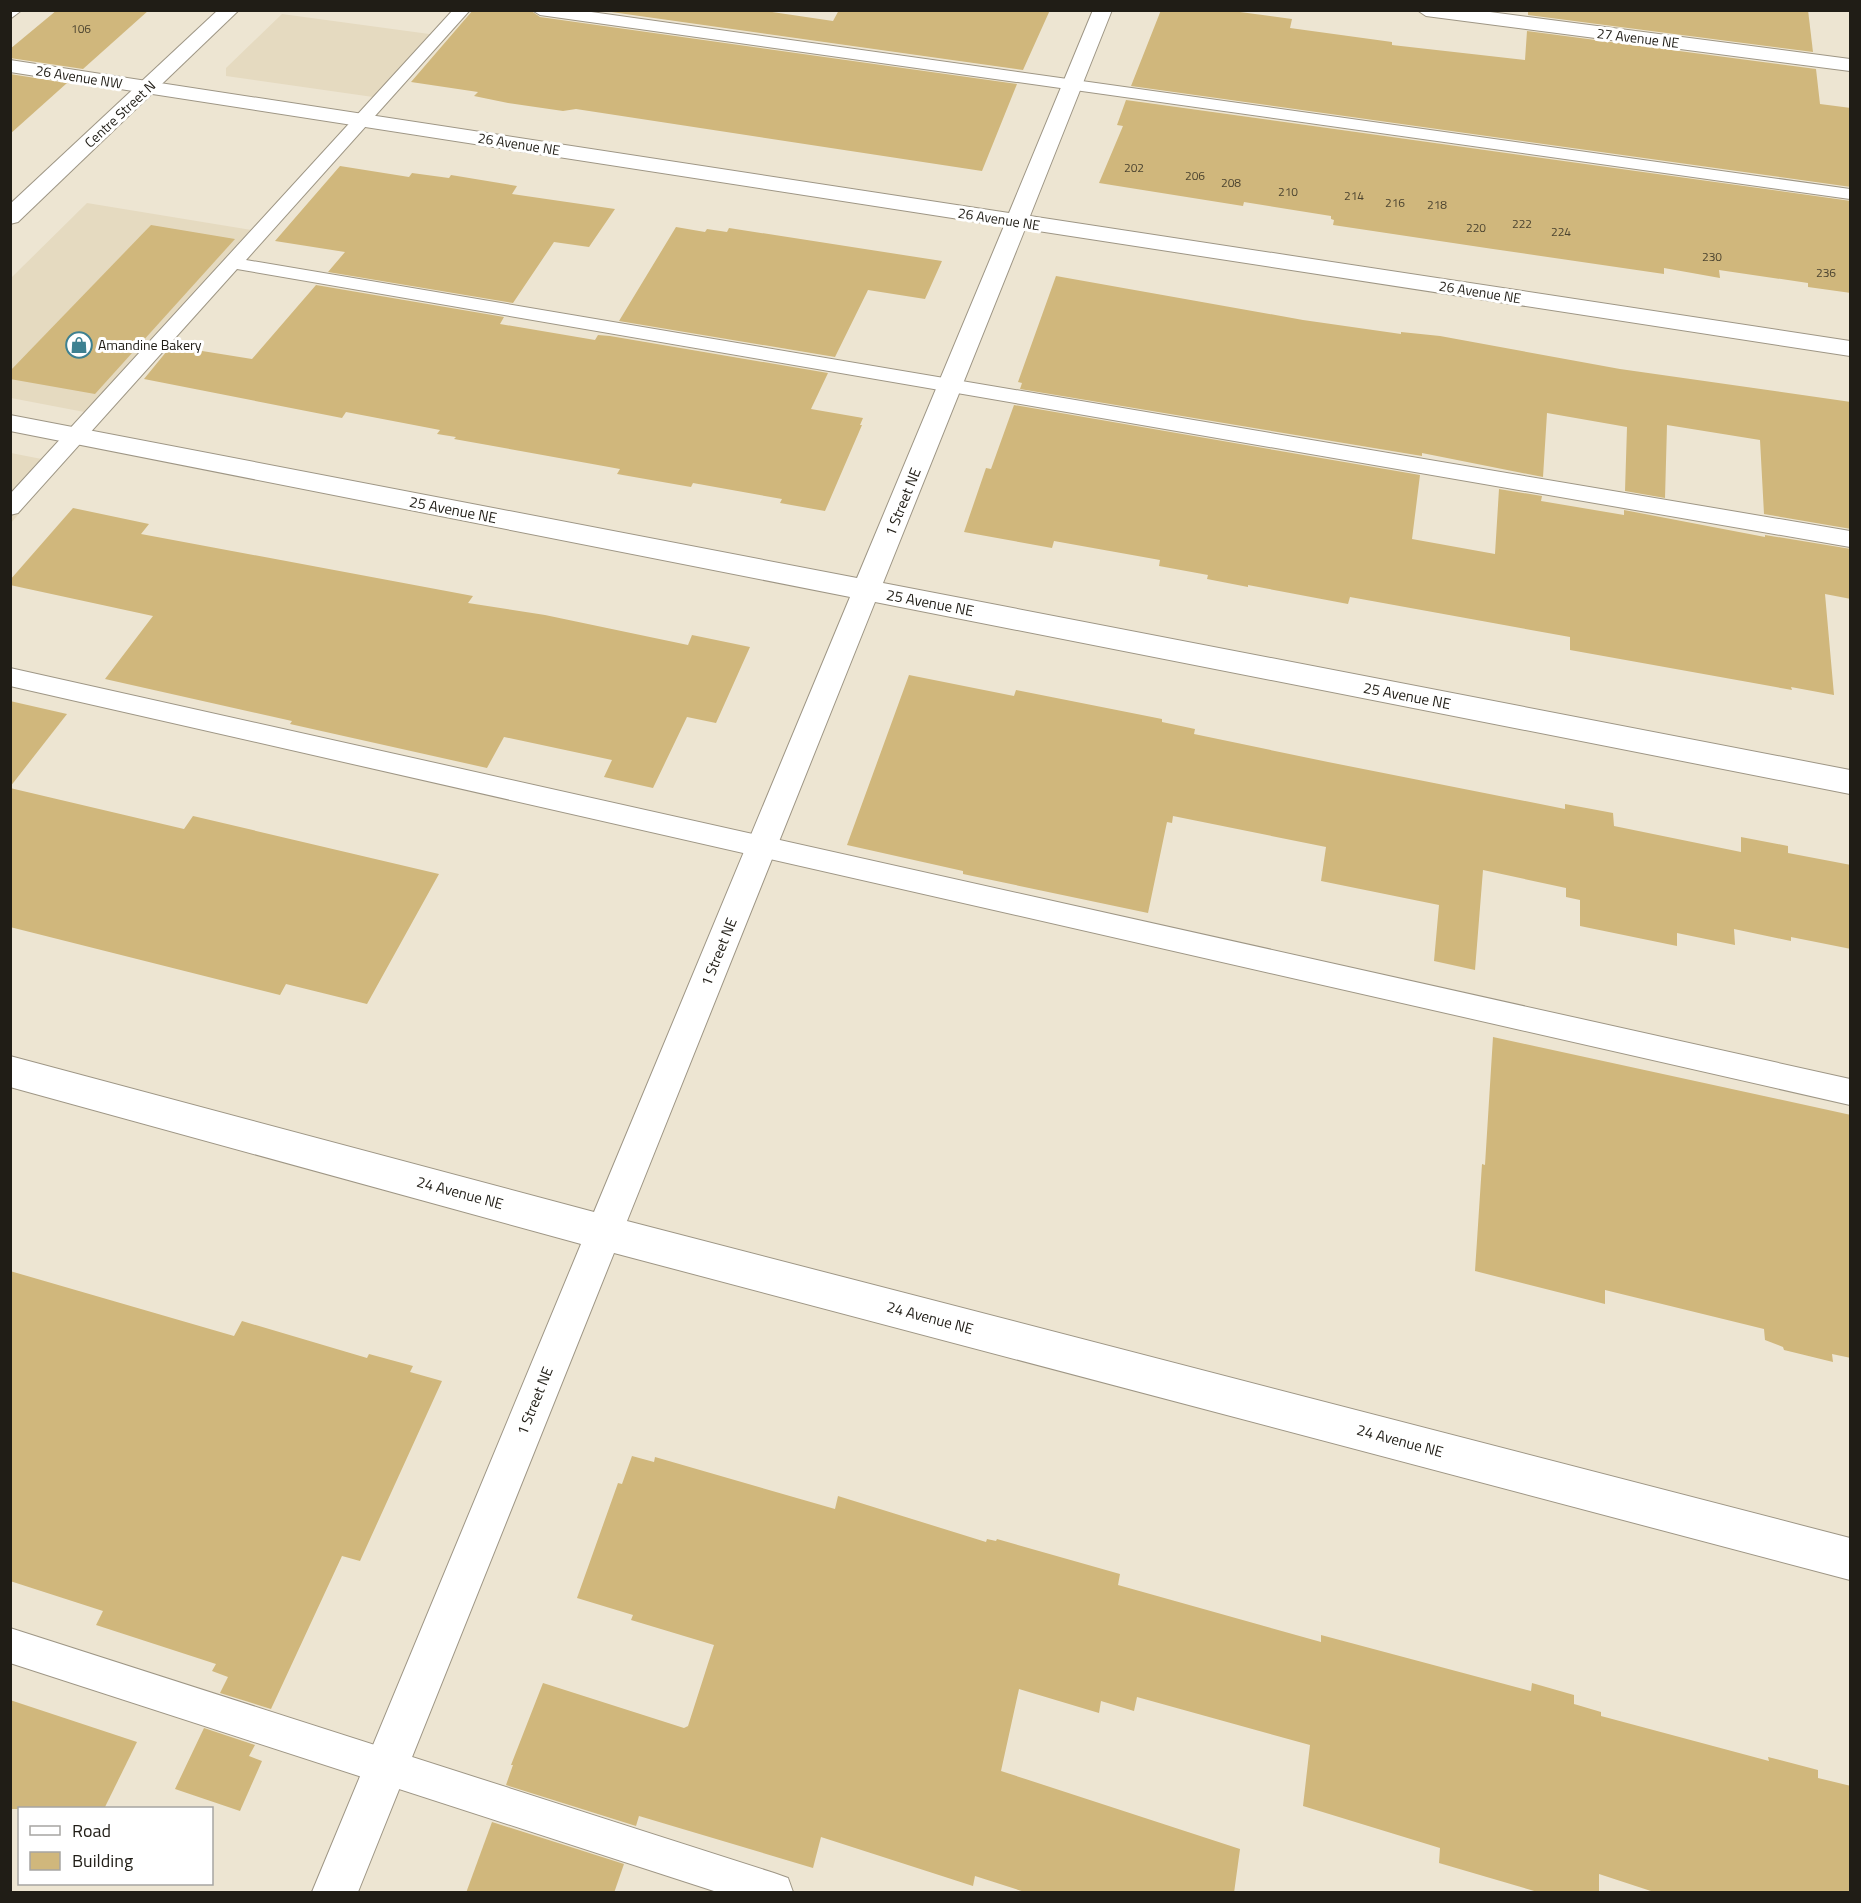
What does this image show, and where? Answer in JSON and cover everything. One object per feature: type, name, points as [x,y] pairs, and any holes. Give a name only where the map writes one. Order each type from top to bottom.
[{"type":"street","name":"Centre Street N","points":[[10,217],[231,10]]},
{"type":"street","name":"1 Street NE","points":[[335,1893],[1103,10]]},
{"type":"street","name":"27 Avenue NE","points":[[1426,10],[1851,64]]},
{"type":"street","name":"26 Avenue NW","points":[[10,66],[148,87]]},
{"type":"street","name":"26 Avenue NE","points":[[148,87],[1851,349]]},
{"type":"street","name":"25 Avenue NE","points":[[10,423],[1851,782]]},
{"type":"street","name":"24 Avenue NE","points":[[10,1071],[606,1232],[1851,1559]]},
{"type":"lane","points":[[10,14],[14,10]]},
{"type":"lane","points":[[10,508],[462,10]]},
{"type":"lane","points":[[540,10],[1851,194]]},
{"type":"lane","points":[[233,263],[1851,539]]},
{"type":"lane","points":[[10,677],[1851,1092]]},
{"type":"lane","points":[[10,1645],[774,1893]]},
{"type":"shaded area","points":[[282,14],[444,36],[387,99],[226,76],[226,68]]},
{"type":"shaded area","points":[[87,203],[264,232],[100,415],[11,398],[11,278]]},
{"type":"shaded area","points":[[11,453],[62,463],[11,523]]},
{"type":"building","points":[[57,10],[149,10],[83,69],[10,58],[10,49]]},
{"type":"building","points":[[473,10],[530,10],[540,17],[1017,84],[982,171],[576,109],[563,111],[508,103],[474,96],[478,92],[411,82]]},
{"type":"building","points":[[597,10],[759,10],[833,21],[839,10],[1050,10],[1023,70]]},
{"type":"building","points":[[1161,10],[1225,10],[1292,19],[1290,28],[1392,42],[1392,45],[1525,60],[1527,31],[1816,69],[1820,104],[1851,108],[1851,187],[1131,86]]},
{"type":"building","points":[[1528,10],[1808,10],[1813,52],[1528,15]]},
{"type":"building","points":[[10,74],[67,83],[10,134]]},
{"type":"building","points":[[1126,100],[1851,201],[1851,293],[1808,287],[1808,283],[1719,270],[1720,278],[1664,268],[1664,274],[1493,249],[1333,225],[1334,220],[1331,216],[1244,202],[1243,206],[1099,183],[1123,126],[1117,125]]},
{"type":"building","points":[[340,166],[409,177],[412,173],[449,178],[451,175],[517,186],[512,194],[615,209],[589,247],[554,242],[513,303],[328,272],[345,252],[275,241]]},
{"type":"building","points":[[151,225],[235,239],[95,394],[10,379],[10,371]]},
{"type":"building","points":[[676,227],[705,232],[707,229],[727,232],[729,228],[942,261],[925,299],[868,290],[835,357],[619,321]]},
{"type":"building","points":[[1056,276],[1303,320],[1401,334],[1401,332],[1440,336],[1620,369],[1851,402],[1851,529],[1764,514],[1760,440],[1667,425],[1665,498],[1625,491],[1627,427],[1547,413],[1543,477],[1422,453],[1422,456],[1020,389],[1022,383],[1018,382]]},
{"type":"building","points":[[316,285],[504,317],[500,324],[595,340],[598,335],[610,336],[828,373],[811,409],[863,418],[860,425],[862,425],[825,511],[780,503],[782,499],[693,483],[691,487],[617,474],[620,469],[454,439],[456,437],[437,434],[440,430],[346,412],[342,418],[144,379],[171,346],[252,359]]},
{"type":"building","points":[[1014,405],[1420,475],[1412,539],[1495,554],[1499,489],[1542,496],[1541,501],[1624,515],[1624,510],[1765,537],[1765,535],[1851,549],[1851,599],[1825,594],[1834,695],[1791,687],[1792,690],[1570,650],[1570,637],[1350,597],[1348,604],[1207,579],[1208,575],[1159,566],[1160,560],[1054,541],[1052,548],[964,532],[986,468],[991,469]]},
{"type":"building","points":[[73,508],[149,524],[141,534],[473,596],[468,603],[545,615],[688,645],[692,635],[750,647],[716,723],[687,717],[653,788],[604,777],[612,760],[504,737],[487,768],[290,724],[292,721],[105,679],[153,616],[10,585],[10,580]]},
{"type":"building","points":[[909,675],[1014,696],[1016,690],[1162,719],[1162,722],[1195,729],[1194,734],[1328,762],[1565,809],[1565,804],[1613,813],[1614,826],[1741,852],[1741,837],[1788,846],[1788,853],[1851,865],[1851,949],[1791,937],[1791,941],[1734,929],[1735,945],[1677,933],[1677,946],[1580,926],[1580,900],[1566,897],[1566,888],[1483,870],[1475,970],[1434,961],[1439,905],[1321,881],[1326,847],[1173,816],[1172,823],[1167,822],[1148,913],[963,874],[963,871],[847,845]]},
{"type":"building","points":[[10,701],[67,714],[10,787]]},
{"type":"building","points":[[10,788],[184,829],[193,816],[439,874],[367,1004],[286,984],[280,995],[10,927]]},
{"type":"building","points":[[1493,1037],[1851,1115],[1851,1358],[1832,1354],[1833,1362],[1784,1350],[1783,1347],[1765,1340],[1764,1329],[1605,1290],[1605,1304],[1475,1271],[1482,1164],[1485,1165]]},
{"type":"building","points":[[10,1271],[234,1336],[242,1321],[367,1358],[369,1354],[413,1366],[410,1372],[442,1381],[360,1561],[342,1556],[271,1709],[220,1693],[228,1677],[212,1671],[216,1664],[96,1625],[103,1611],[10,1581]]},
{"type":"building","points":[[632,1456],[654,1462],[655,1457],[835,1509],[838,1496],[986,1542],[987,1539],[996,1541],[997,1539],[1120,1574],[1118,1585],[1321,1642],[1321,1635],[1531,1691],[1532,1683],[1574,1695],[1574,1704],[1601,1712],[1601,1716],[1769,1761],[1768,1757],[1818,1770],[1818,1778],[1851,1786],[1851,1893],[1657,1893],[1599,1874],[1599,1893],[1541,1893],[1439,1863],[1440,1848],[1303,1806],[1310,1745],[1137,1697],[1134,1711],[1101,1701],[1099,1713],[1019,1689],[1001,1771],[1240,1849],[1234,1893],[1028,1893],[975,1876],[973,1886],[821,1837],[813,1868],[639,1816],[636,1826],[506,1785],[513,1765],[511,1765],[543,1683],[684,1728],[688,1726],[714,1645],[631,1620],[633,1615],[577,1598],[618,1483],[622,1484]]},
{"type":"building","points":[[10,1700],[137,1742],[105,1807],[18,1807],[18,1809],[10,1809]]},
{"type":"building","points":[[204,1728],[255,1745],[249,1756],[262,1761],[240,1811],[175,1789]]},
{"type":"building","points":[[492,1822],[624,1864],[614,1893],[466,1893]]},
{"type":"place","name":"Amandine Bakery","points":[[79,345]]}]
